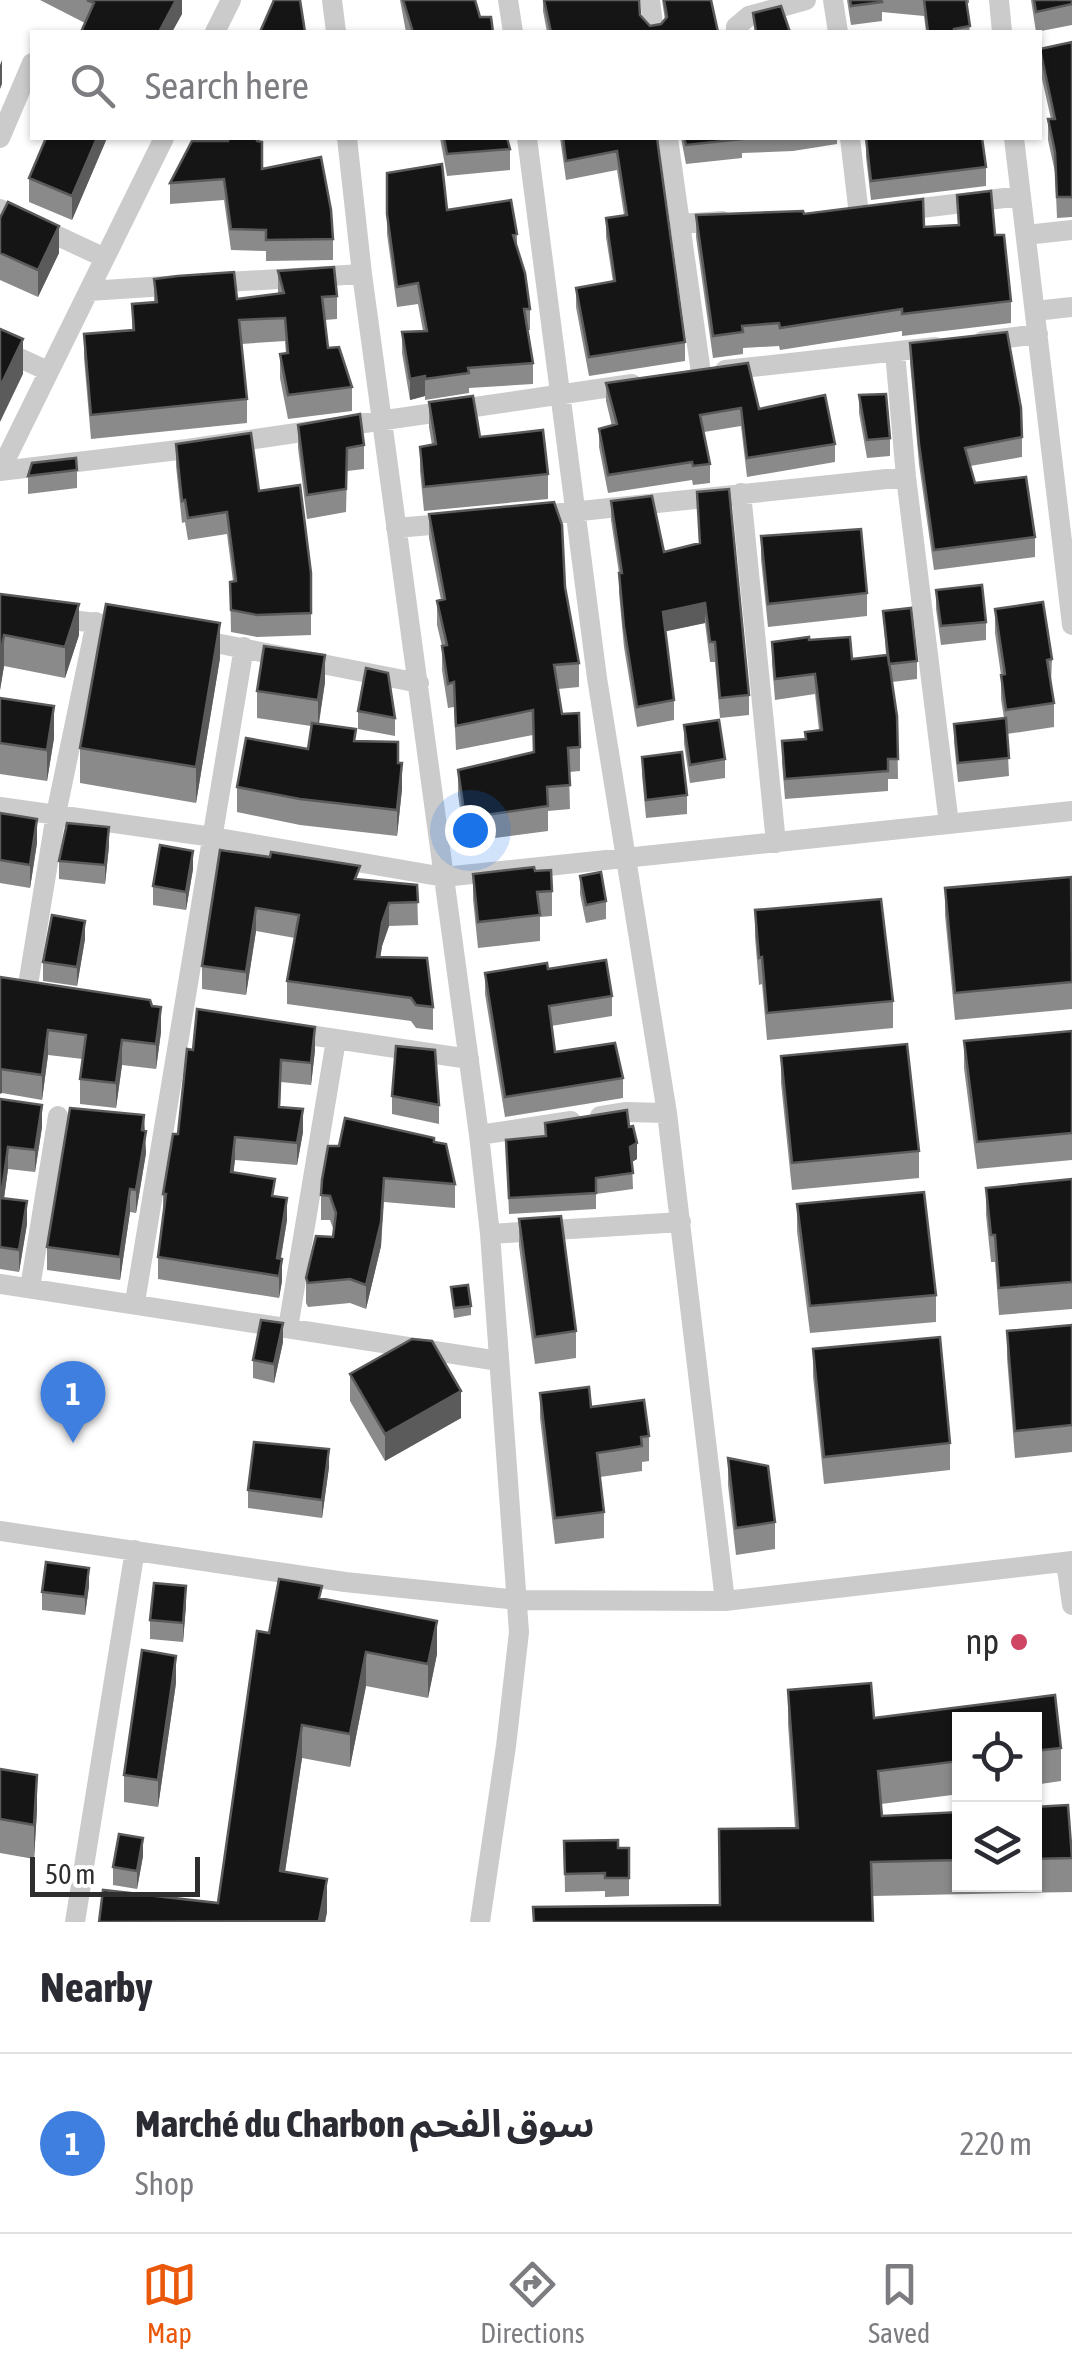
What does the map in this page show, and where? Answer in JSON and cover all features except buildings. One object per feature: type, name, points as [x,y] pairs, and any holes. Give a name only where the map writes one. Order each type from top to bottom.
[{"type":"street","points":[[216,30],[231,0]]},
{"type":"street","points":[[332,0],[336,30]]},
{"type":"street","points":[[508,0],[512,30]]},
{"type":"street","points":[[650,0],[654,30]]},
{"type":"street","points":[[736,30],[749,16],[806,0]]},
{"type":"street","points":[[833,0],[838,30]]},
{"type":"street","points":[[999,0],[1002,30]]},
{"type":"street","points":[[0,138],[30,68]]},
{"type":"street","points":[[0,471],[163,140]]},
{"type":"street","points":[[347,140],[362,274],[480,1135],[518,1600],[517,1664],[480,1922]]},
{"type":"street","points":[[527,140],[598,678],[668,1113],[725,1601]]},
{"type":"street","points":[[668,140],[680,224],[682,376]]},
{"type":"street","points":[[850,140],[852,216],[1021,196]]},
{"type":"street","points":[[1014,140],[1072,625]]},
{"type":"street","points":[[0,209],[105,258]]},
{"type":"street","points":[[680,224],[751,220]]},
{"type":"street","points":[[1026,236],[1072,230]]},
{"type":"street","points":[[88,291],[362,274]]},
{"type":"street","points":[[1035,312],[1072,307]]},
{"type":"street","points":[[0,471],[187,449],[682,376],[1038,334]]},
{"type":"street","points":[[0,349],[48,371]]},
{"type":"street","points":[[895,352],[906,477],[949,824]]},
{"type":"street","points":[[506,518],[906,477]]},
{"type":"street","points":[[742,493],[776,843]]},
{"type":"street","points":[[396,528],[469,522]]},
{"type":"street","points":[[0,611],[96,622],[244,647],[419,683]]},
{"type":"street","points":[[0,988],[37,993],[56,814],[96,622]]},
{"type":"street","points":[[135,1302],[154,1126],[181,1016],[244,647]]},
{"type":"street","points":[[0,807],[213,837],[444,877],[1072,811]]},
{"type":"street","points":[[258,1028],[469,1059]]},
{"type":"street","points":[[288,1328],[336,1040]]},
{"type":"street","points":[[480,1135],[625,1112],[668,1113]]},
{"type":"street","points":[[30,1288],[57,1116]]},
{"type":"street","points":[[490,1234],[681,1222]]},
{"type":"street","points":[[0,1284],[499,1361]]},
{"type":"street","points":[[0,1532],[346,1582],[518,1600],[725,1601],[1069,1561],[1072,1606]]},
{"type":"street","points":[[75,1922],[135,1550]]},
{"type":"place","name":"Marché du Charbon سوق الفحم","points":[[73,1443]]},
{"type":"place","name":"np","points":[[1019,1642]]}]
